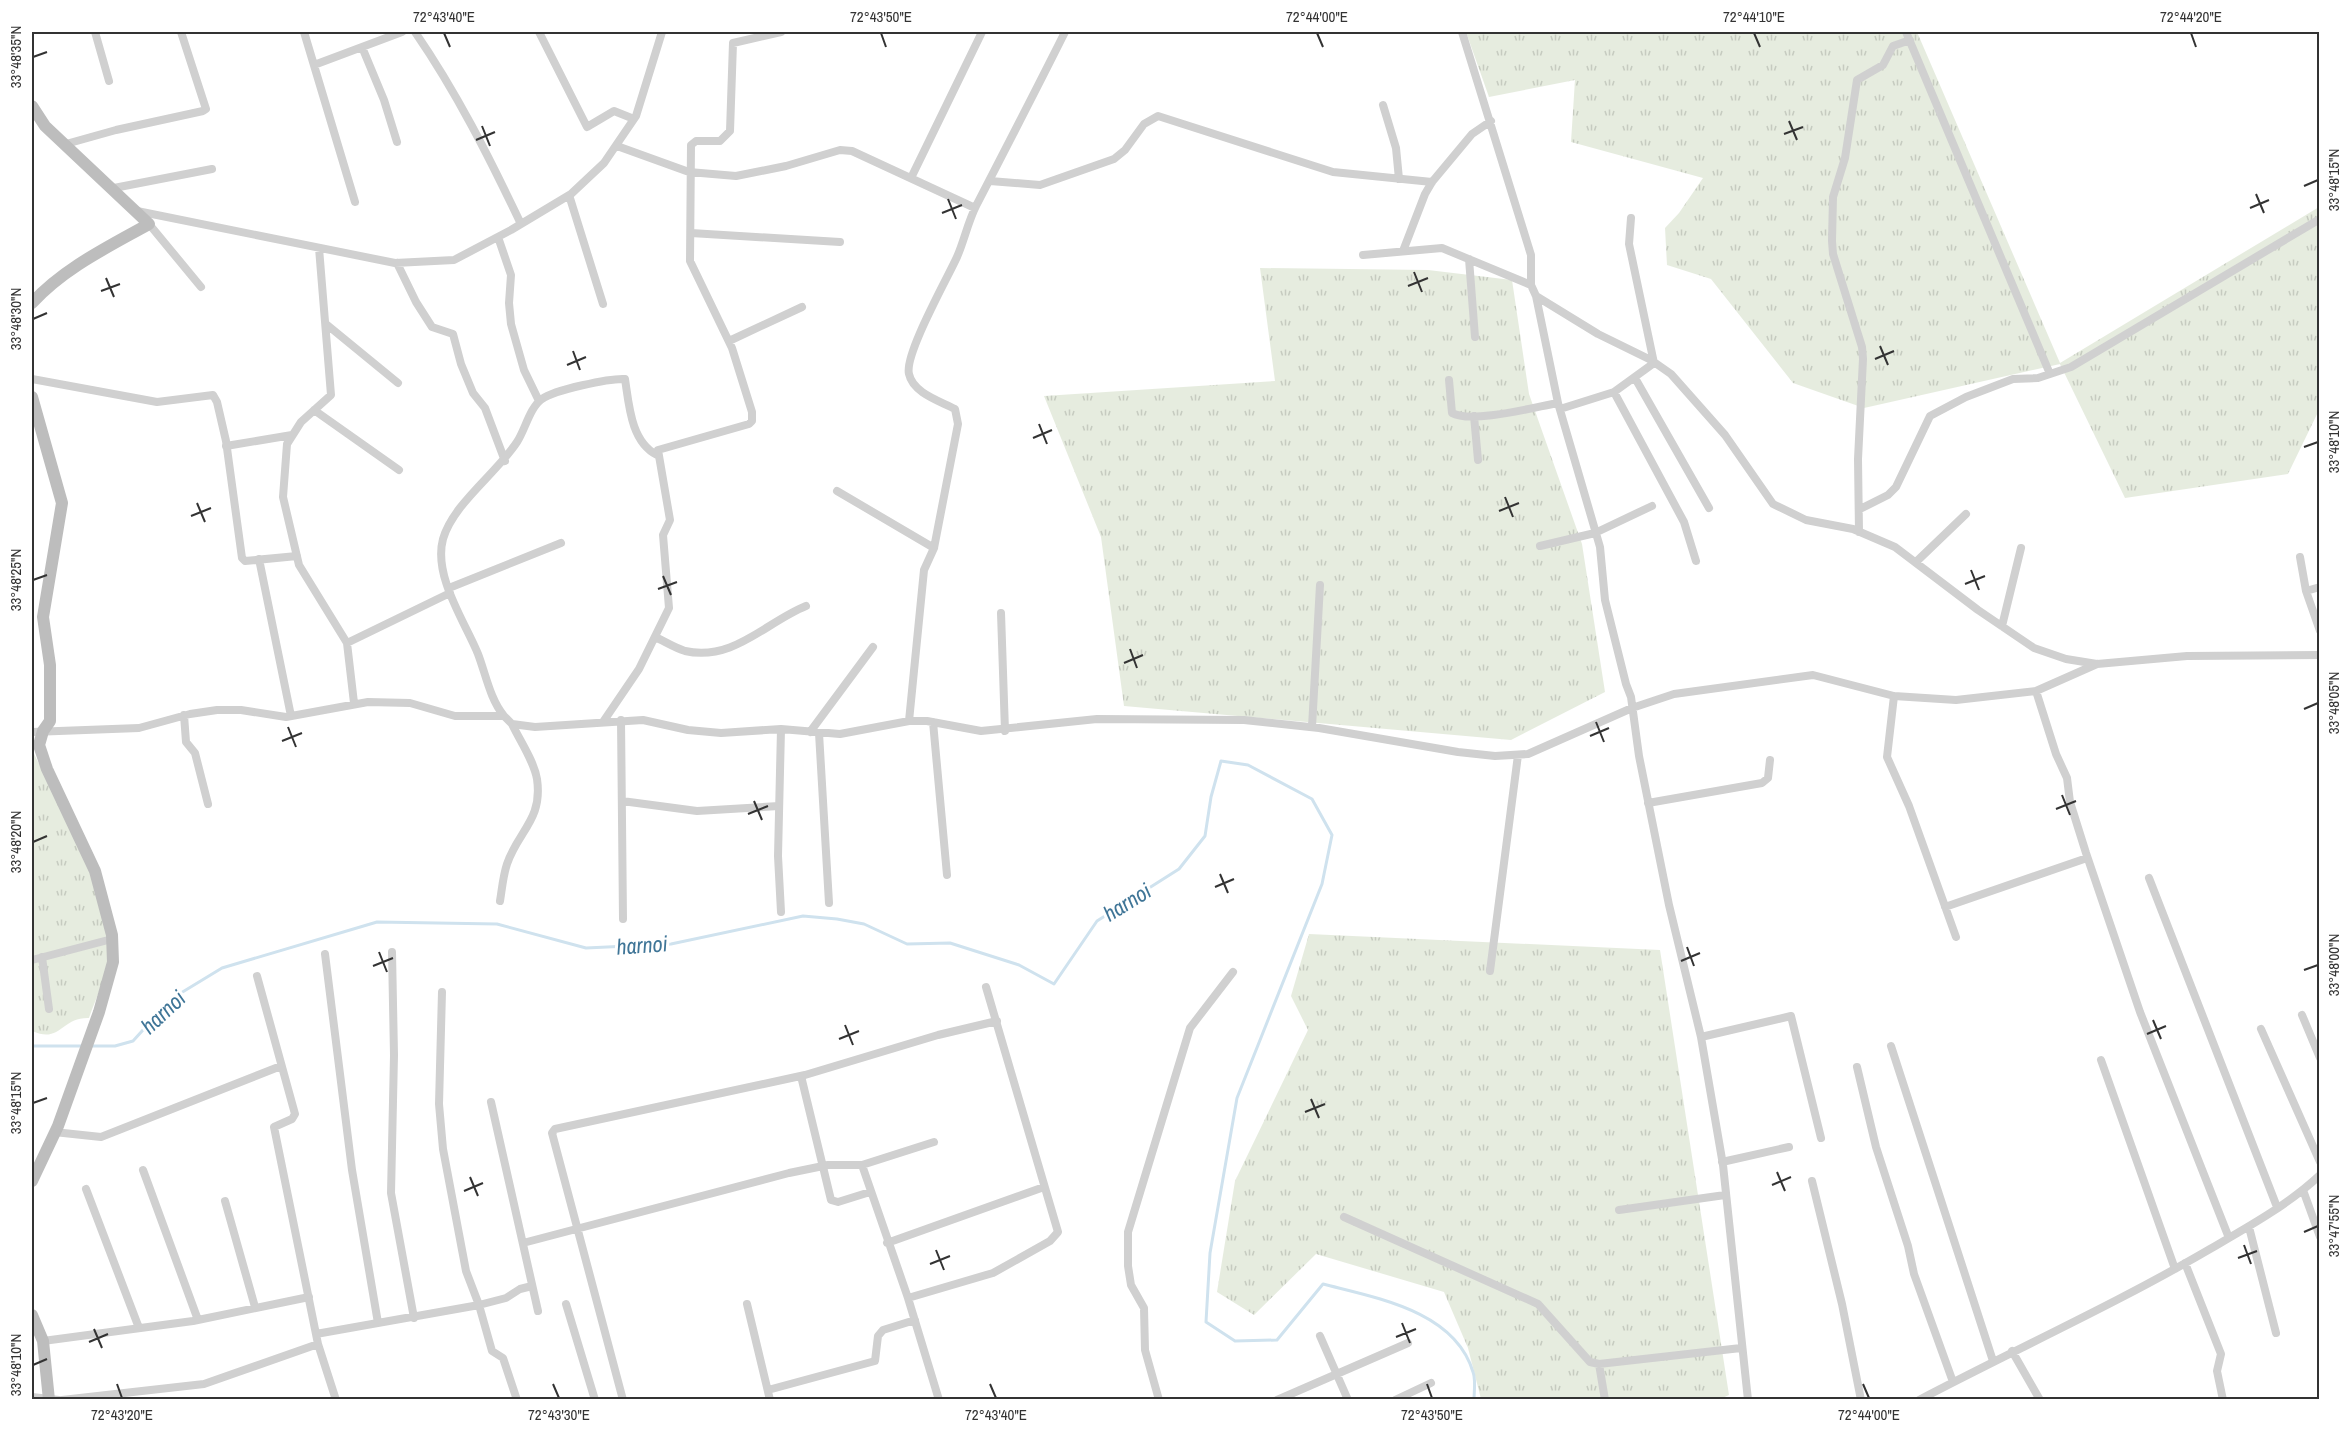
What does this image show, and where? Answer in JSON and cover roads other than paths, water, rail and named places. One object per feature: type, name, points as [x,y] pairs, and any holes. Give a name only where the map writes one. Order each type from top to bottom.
[{"type":"street","points":[[95,32],[109,81]]},
{"type":"street","points":[[66,144],[206,109],[181,32]]},
{"type":"street","points":[[304,32],[355,202]]},
{"type":"street","points":[[314,65],[402,32]]},
{"type":"street","points":[[416,32],[477,131],[521,224]]},
{"type":"street","points":[[539,32],[587,127],[614,111],[634,119]]},
{"type":"street","points":[[138,211],[397,263],[454,260],[569,195],[604,163],[634,119],[662,32]]},
{"type":"street","points":[[603,722],[639,669],[669,608],[663,535],[670,520],[657,455],[658,450],[749,424],[752,421],[752,412],[729,341],[690,261],[689,172],[692,145],[696,141],[720,141],[730,131],[733,43],[781,32]]},
{"type":"street","points":[[911,178],[982,32]]},
{"type":"street","points":[[909,721],[924,570],[934,548],[958,424],[958,414],[955,409],[918,390],[908,373],[912,355],[957,256],[975,208],[1065,32]]},
{"type":"street","points":[[1462,32],[1531,255],[1531,285],[1536,296],[1559,406],[1600,547],[1605,600],[1631,697],[1648,803],[1669,905],[1701,1037],[1722,1162],[1748,1400]]},
{"type":"street","points":[[1859,532],[1858,459],[1863,359],[1862,347],[1833,254],[1833,197],[1845,158],[1857,80],[1883,65],[1893,46],[1908,36],[2050,374]]},
{"type":"street","points":[[362,47],[384,100],[397,142]]},
{"type":"street","points":[[1383,105],[1396,148],[1399,179]]},
{"type":"street","points":[[32,106],[45,126],[138,211],[201,288]]},
{"type":"street","points":[[990,181],[1041,185],[1114,159],[1125,150],[1144,124],[1158,116],[1333,172],[1432,182]]},
{"type":"street","points":[[1403,251],[1425,194],[1432,182],[1472,134],[1491,121]]},
{"type":"street","points":[[617,146],[689,172],[736,176],[786,166],[840,150],[852,152],[975,208]]},
{"type":"street","points":[[114,188],[212,169]]},
{"type":"street","points":[[569,195],[603,304]]},
{"type":"street","points":[[1631,219],[1629,244],[1654,363]]},
{"type":"street","points":[[1860,509],[1888,495],[1896,487],[1930,416],[1966,397],[2013,379],[2038,378],[2072,367],[2319,219]]},
{"type":"street","points":[[32,303],[48,285],[69,270],[149,224]]},
{"type":"street","points":[[691,233],[840,242]]},
{"type":"street","points":[[498,237],[511,275],[509,303],[511,324],[524,370],[539,401]]},
{"type":"street","points":[[319,248],[331,395],[314,410],[287,444],[283,497],[297,556],[310,585],[347,643],[354,703]]},
{"type":"street","points":[[1363,255],[1442,248],[1531,285]]},
{"type":"street","points":[[1469,259],[1475,337]]},
{"type":"street","points":[[397,263],[416,302],[432,327],[453,334],[461,364],[473,393],[481,407],[485,408],[505,461]]},
{"type":"street","points":[[1536,296],[1599,334],[1654,363],[1686,388],[1707,412],[1773,504],[1806,520],[1859,532],[1895,548],[2002,626],[2048,654],[2097,664],[2187,656],[2319,655]]},
{"type":"street","points":[[729,341],[802,307]]},
{"type":"street","points":[[326,324],[398,383]]},
{"type":"street","points":[[1449,380],[1452,413],[1474,416],[1559,406],[1614,392],[1654,363]]},
{"type":"street","points":[[500,901],[507,864],[520,837],[533,819],[537,804],[537,778],[512,724],[495,705],[480,659],[455,608],[441,558],[443,538],[460,507],[505,461],[539,401],[552,393],[623,378],[631,422],[641,439],[657,455]]},
{"type":"street","points":[[1635,378],[1709,508]]},
{"type":"street","points":[[32,380],[157,402],[213,395],[217,402],[226,446],[242,558],[245,561],[297,556]]},
{"type":"street","points":[[1614,392],[1684,522],[1696,561]]},
{"type":"street","points":[[32,397],[62,503],[43,617],[50,665],[50,721],[37,732]]},
{"type":"street","points":[[314,410],[399,471]]},
{"type":"street","points":[[1474,416],[1478,460]]},
{"type":"street","points":[[226,446],[292,435]]},
{"type":"street","points":[[837,491],[934,548]]},
{"type":"street","points":[[1540,546],[1596,533],[1652,506]]},
{"type":"street","points":[[1916,562],[1966,514]]},
{"type":"street","points":[[347,643],[450,591],[561,543]]},
{"type":"street","points":[[2002,626],[2021,548]]},
{"type":"street","points":[[2300,557],[2306,591],[2319,630]]},
{"type":"street","points":[[259,560],[291,716]]},
{"type":"street","points":[[1312,727],[1320,585]]},
{"type":"street","points":[[2306,591],[2319,587]]},
{"type":"street","points":[[655,637],[685,651],[709,651],[737,646],[806,606]]},
{"type":"street","points":[[1001,613],[1005,731]]},
{"type":"street","points":[[830,903],[815,732],[873,647]]},
{"type":"street","points":[[512,724],[535,727],[643,720],[688,730],[721,733],[781,729],[840,734],[909,721],[933,722],[981,731],[1005,731],[1107,719],[1244,720],[1312,727],[1458,752],[1518,755],[1528,754],[1632,708],[1674,693],[1813,675],[1894,696],[1956,700],[2036,691],[2097,664]]},
{"type":"street","points":[[2036,691],[2056,754],[2067,778],[2070,802],[2087,858],[2140,1012],[2229,1238]]},
{"type":"street","points":[[1894,696],[1887,757],[1909,806],[1956,937]]},
{"type":"street","points":[[37,732],[139,728],[184,715],[225,710],[291,716],[354,703],[410,703],[455,716],[504,716]]},
{"type":"street","points":[[184,715],[186,742],[195,753],[208,804]]},
{"type":"street","points":[[621,720],[623,919]]},
{"type":"street","points":[[933,722],[947,875]]},
{"type":"street","points":[[781,729],[778,856],[781,912]]},
{"type":"street","points":[[32,1181],[56,1129],[99,1012],[113,962],[112,939],[95,871],[47,769],[37,732]]},
{"type":"street","points":[[1490,970],[1518,755]]},
{"type":"street","points":[[1648,803],[1762,783],[1768,778],[1770,760]]},
{"type":"street","points":[[622,801],[698,811],[779,806]]},
{"type":"street","points":[[1945,907],[2087,858]]},
{"type":"street","points":[[2149,878],[2277,1207]]},
{"type":"street","points":[[32,960],[112,939]]},
{"type":"street","points":[[392,952],[394,1055],[391,1193],[414,1318]]},
{"type":"street","points":[[325,954],[352,1170],[378,1323]]},
{"type":"street","points":[[42,957],[49,1009]]},
{"type":"street","points":[[1159,1400],[1145,1350],[1144,1308],[1131,1285],[1128,1266],[1128,1232],[1190,1028],[1233,972]]},
{"type":"street","points":[[257,976],[295,1114],[292,1119],[274,1127],[318,1344],[336,1400]]},
{"type":"street","points":[[908,1298],[993,1272],[1057,1236],[1058,1232],[986,987]]},
{"type":"street","points":[[442,992],[439,1104],[443,1149],[466,1271],[479,1305],[492,1351],[503,1358],[517,1400]]},
{"type":"street","points":[[2302,1015],[2319,1058]]},
{"type":"street","points":[[1701,1037],[1791,1016],[1821,1138]]},
{"type":"street","points":[[623,1400],[552,1133],[555,1129],[801,1076],[938,1035],[997,1021]]},
{"type":"street","points":[[2261,1029],[2319,1162]]},
{"type":"street","points":[[1891,1046],[1993,1361]]},
{"type":"street","points":[[2101,1060],[2175,1269]]},
{"type":"street","points":[[56,1129],[101,1137],[281,1066]]},
{"type":"street","points":[[1857,1067],[1876,1147],[1908,1246],[1914,1274],[1953,1382]]},
{"type":"street","points":[[801,1076],[831,1200],[838,1202],[870,1192]]},
{"type":"street","points":[[491,1102],[538,1311]]},
{"type":"street","points":[[523,1243],[822,1166],[862,1165],[934,1142]]},
{"type":"street","points":[[1722,1162],[1789,1148]]},
{"type":"street","points":[[862,1165],[887,1243],[908,1298],[939,1400]]},
{"type":"street","points":[[143,1170],[198,1320]]},
{"type":"street","points":[[1919,1400],[2175,1269],[2249,1227],[2303,1190],[2319,1175]]},
{"type":"street","points":[[1812,1181],[1842,1304],[1861,1400]]},
{"type":"street","points":[[887,1243],[1044,1187]]},
{"type":"street","points":[[86,1189],[139,1328]]},
{"type":"street","points":[[2303,1190],[2319,1237]]},
{"type":"street","points":[[1619,1210],[1725,1195]]},
{"type":"street","points":[[225,1201],[255,1307]]},
{"type":"street","points":[[1344,1217],[1538,1304],[1590,1362],[1599,1364],[1741,1348]]},
{"type":"street","points":[[2249,1227],[2276,1333]]},
{"type":"street","points":[[2185,1263],[2220,1354],[2217,1371],[2223,1400]]},
{"type":"street","points":[[316,1334],[479,1305],[506,1298],[520,1289],[532,1287]]},
{"type":"street","points":[[43,1341],[198,1320],[309,1297]]},
{"type":"street","points":[[566,1304],[595,1400]]},
{"type":"street","points":[[747,1304],[770,1400]]},
{"type":"street","points":[[32,1315],[43,1341],[55,1399]]},
{"type":"street","points":[[768,1390],[874,1361],[878,1336],[883,1330],[915,1320]]},
{"type":"street","points":[[1320,1336],[1348,1400]]},
{"type":"street","points":[[1277,1400],[1336,1371],[1408,1343]]},
{"type":"street","points":[[32,1397],[55,1399],[204,1384],[318,1344]]},
{"type":"street","points":[[2012,1351],[2040,1400]]},
{"type":"street","points":[[1599,1364],[1605,1400]]},
{"type":"street","points":[[1395,1400],[1431,1383]]},
{"type":"waterway","name":"harnoi","points":[[90,1046],[115,1046],[133,1041],[171,999],[222,968],[377,922],[497,924],[586,948],[671,944],[803,916],[837,919],[864,924],[907,944],[950,943],[1019,965],[1054,984],[1097,921],[1179,869],[1205,836],[1211,797],[1221,761],[1248,765],[1312,799],[1332,835],[1322,884],[1237,1098],[1210,1253],[1206,1322],[1235,1341],[1277,1340],[1323,1284],[1367,1295],[1412,1310],[1450,1334],[1464,1351],[1473,1372],[1474,1400]]},
{"type":"waterway","name":"harnoi","points":[[32,1046],[84,1046]]}]
